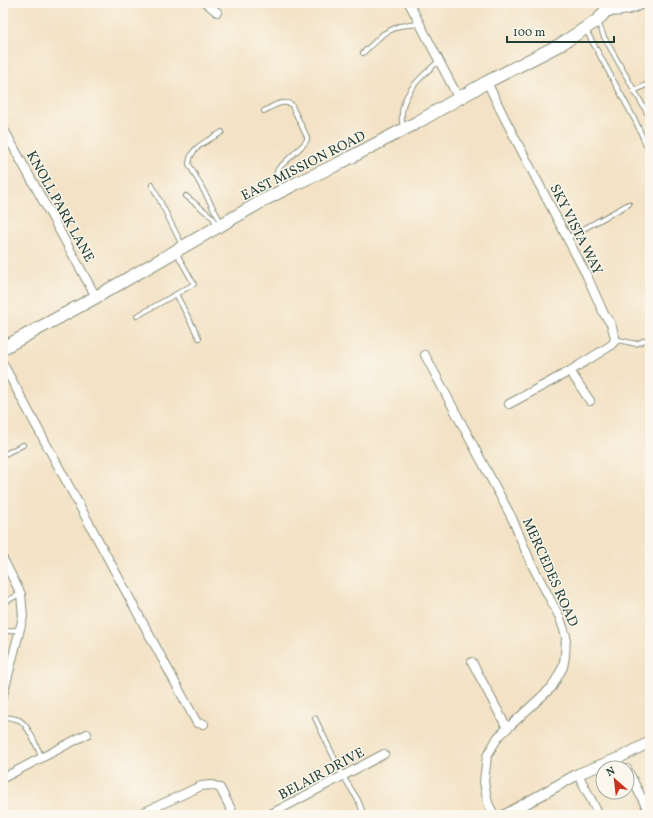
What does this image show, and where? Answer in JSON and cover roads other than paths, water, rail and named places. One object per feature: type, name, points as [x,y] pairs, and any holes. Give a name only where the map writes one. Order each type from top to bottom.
[{"type":"main road","name":"EAST MISSION ROAD","points":[[3,348],[282,191],[403,130],[487,82],[561,44],[597,20],[609,7]]},
{"type":"street","points":[[206,3],[217,12]]},
{"type":"street","points":[[409,3],[459,99]]},
{"type":"street","points":[[609,7],[622,11],[642,3]]},
{"type":"street","name":"SKY VISTA WAY","points":[[487,82],[587,276],[604,314],[611,324],[615,337],[614,339]]},
{"type":"street","name":"KNOLL PARK LANE","points":[[3,128],[96,297]]},
{"type":"street","points":[[508,404],[570,371],[610,346],[614,339]]},
{"type":"street","name":"MERCEDES ROAD","points":[[425,355],[512,518],[530,561],[560,618],[566,636],[563,667],[552,687],[498,737],[487,756],[484,782],[488,803],[494,815]]},
{"type":"street","points":[[3,364],[197,723],[204,724]]},
{"type":"street","points":[[570,371],[590,401]]},
{"type":"street","points":[[3,559],[21,594],[24,617],[3,695]]},
{"type":"street","points":[[472,662],[507,728]]},
{"type":"street","points":[[3,778],[87,734]]},
{"type":"street","points":[[505,815],[578,774],[621,757],[650,742]]},
{"type":"street","name":"BELAIR DRIVE","points":[[269,815],[384,754]]},
{"type":"street","points":[[578,774],[599,815]]},
{"type":"street","points":[[635,784],[650,814]]},
{"type":"street","points":[[138,815],[201,786],[212,785],[220,788],[234,815]]},
{"type":"lane","points":[[597,20],[604,37],[650,118]]},
{"type":"lane","points":[[362,54],[383,34],[399,26],[420,24]]},
{"type":"lane","points":[[585,28],[636,122],[650,154]]},
{"type":"lane","points":[[403,130],[401,119],[402,107],[408,92],[419,78],[439,61]]},
{"type":"lane","points":[[634,91],[650,83]]},
{"type":"lane","points":[[264,111],[279,103],[286,102],[291,104],[308,137],[304,144],[278,169],[276,175],[282,191]]},
{"type":"lane","points":[[220,225],[189,164],[190,156],[197,148],[222,132]]},
{"type":"lane","points":[[137,316],[194,284],[152,185]]},
{"type":"lane","points":[[186,196],[220,225]]},
{"type":"lane","points":[[567,238],[629,204]]},
{"type":"lane","points":[[176,294],[199,338]]},
{"type":"lane","points":[[614,339],[636,344],[650,338]]},
{"type":"lane","points":[[3,455],[23,444]]},
{"type":"lane","points":[[3,603],[21,594]]},
{"type":"lane","points":[[3,632],[20,629]]},
{"type":"lane","points":[[3,716],[23,723],[28,729],[42,758]]},
{"type":"lane","points":[[315,718],[343,776],[358,800],[364,815]]}]
